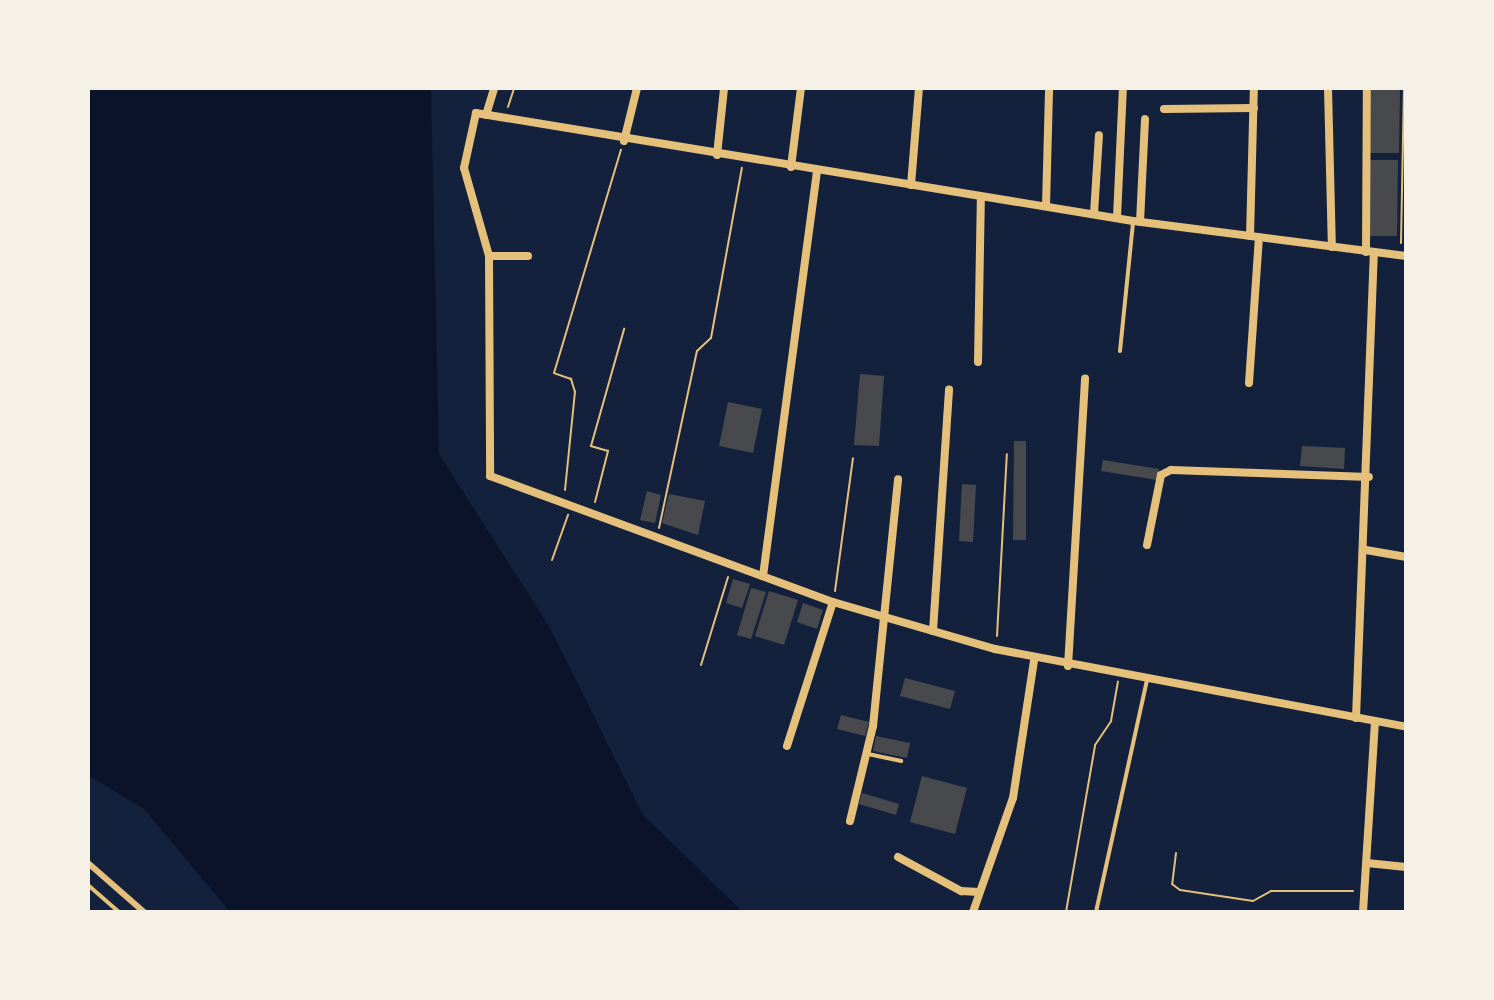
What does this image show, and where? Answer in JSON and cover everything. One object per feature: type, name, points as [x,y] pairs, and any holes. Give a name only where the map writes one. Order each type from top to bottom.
[{"type":"street","points":[[486,115],[494,88]]},
{"type":"street","points":[[624,141],[637,88]]},
{"type":"street","points":[[717,155],[724,88]]},
{"type":"street","points":[[791,167],[801,88]]},
{"type":"street","points":[[911,185],[919,88]]},
{"type":"street","points":[[1046,206],[1049,88]]},
{"type":"street","points":[[1117,218],[1123,88]]},
{"type":"street","points":[[1249,383],[1255,237],[1254,88]]},
{"type":"street","points":[[1328,88],[1332,247]]},
{"type":"street","points":[[1356,718],[1369,477],[1367,88]]},
{"type":"street","points":[[1164,109],[1254,108]]},
{"type":"street","points":[[1404,256],[1136,221],[624,141],[476,113],[464,168],[479,212],[489,256],[490,476],[590,518],[657,538],[833,602],[1034,660],[1120,670],[1406,727]]},
{"type":"street","points":[[1136,221],[1145,119]]},
{"type":"street","points":[[1094,214],[1099,135]]},
{"type":"street","points":[[763,576],[817,170]]},
{"type":"street","points":[[978,362],[981,197]]},
{"type":"street","points":[[489,256],[528,256]]},
{"type":"street","points":[[1068,666],[1085,379]]},
{"type":"street","points":[[933,631],[949,390]]},
{"type":"street","points":[[1147,545],[1161,475],[1171,470],[1369,477]]},
{"type":"street","points":[[850,821],[868,754],[898,479]]},
{"type":"street","points":[[1366,550],[1406,557]]},
{"type":"street","points":[[787,746],[833,602]]},
{"type":"street","points":[[973,912],[1013,798],[1034,660]]},
{"type":"street","points":[[1363,912],[1375,722]]},
{"type":"street","points":[[898,857],[961,891],[979,892]]},
{"type":"street","points":[[88,863],[144,912]]},
{"type":"street","points":[[1367,863],[1406,867]]},
{"type":"lane","points":[[1120,351],[1136,221]]},
{"type":"lane","points":[[1096,912],[1148,676]]},
{"type":"lane","points":[[868,754],[901,761]]},
{"type":"lane","points":[[88,885],[119,912]]},
{"type":"path","points":[[505,120],[514,88]]},
{"type":"path","points":[[1404,88],[1404,256]]},
{"type":"path","points":[[561,504],[575,392],[571,379],[554,373],[624,141]]},
{"type":"path","points":[[657,538],[697,351],[711,338],[744,159]]},
{"type":"path","points":[[590,518],[608,451],[591,446],[624,329]]},
{"type":"path","points":[[995,649],[1007,454]]},
{"type":"path","points":[[833,602],[853,458]]},
{"type":"path","points":[[552,560],[570,510]]},
{"type":"path","points":[[701,665],[732,564]]},
{"type":"path","points":[[1066,912],[1095,745],[1111,721],[1120,670]]},
{"type":"path","points":[[1176,853],[1172,884],[1180,890],[1253,901],[1305,889],[1365,893]]},
{"type":"water","points":[[88,88],[431,88],[439,454],[550,628],[643,815],[743,912],[230,912],[144,809],[88,775]]},
{"type":"building","points":[[1371,88],[1400,88],[1399,153],[1370,153]]},
{"type":"building","points":[[1370,160],[1398,160],[1397,236],[1369,236]]},
{"type":"building","points":[[860,374],[884,376],[879,446],[854,445]]},
{"type":"building","points":[[728,402],[762,409],[753,453],[719,446]]},
{"type":"building","points":[[1014,441],[1026,441],[1026,540],[1013,540]]},
{"type":"building","points":[[1302,446],[1345,448],[1344,469],[1300,466]]},
{"type":"building","points":[[1103,460],[1159,469],[1157,480],[1101,471]]},
{"type":"building","points":[[962,484],[976,485],[973,542],[959,541]]},
{"type":"building","points":[[647,491],[661,495],[655,523],[640,520]]},
{"type":"building","points":[[669,494],[705,501],[698,535],[662,523]]},
{"type":"building","points":[[733,579],[750,584],[742,608],[726,603]]},
{"type":"building","points":[[751,588],[766,592],[751,639],[737,635]]},
{"type":"building","points":[[769,591],[798,600],[784,645],[755,636]]},
{"type":"building","points":[[803,603],[823,610],[817,629],[797,622]]},
{"type":"building","points":[[905,678],[955,691],[950,709],[900,696]]},
{"type":"building","points":[[841,715],[869,722],[865,736],[837,729]]},
{"type":"building","points":[[876,736],[910,743],[907,758],[873,751]]},
{"type":"building","points":[[922,776],[967,788],[955,834],[910,822]]},
{"type":"building","points":[[862,793],[899,804],[896,815],[859,804]]}]
